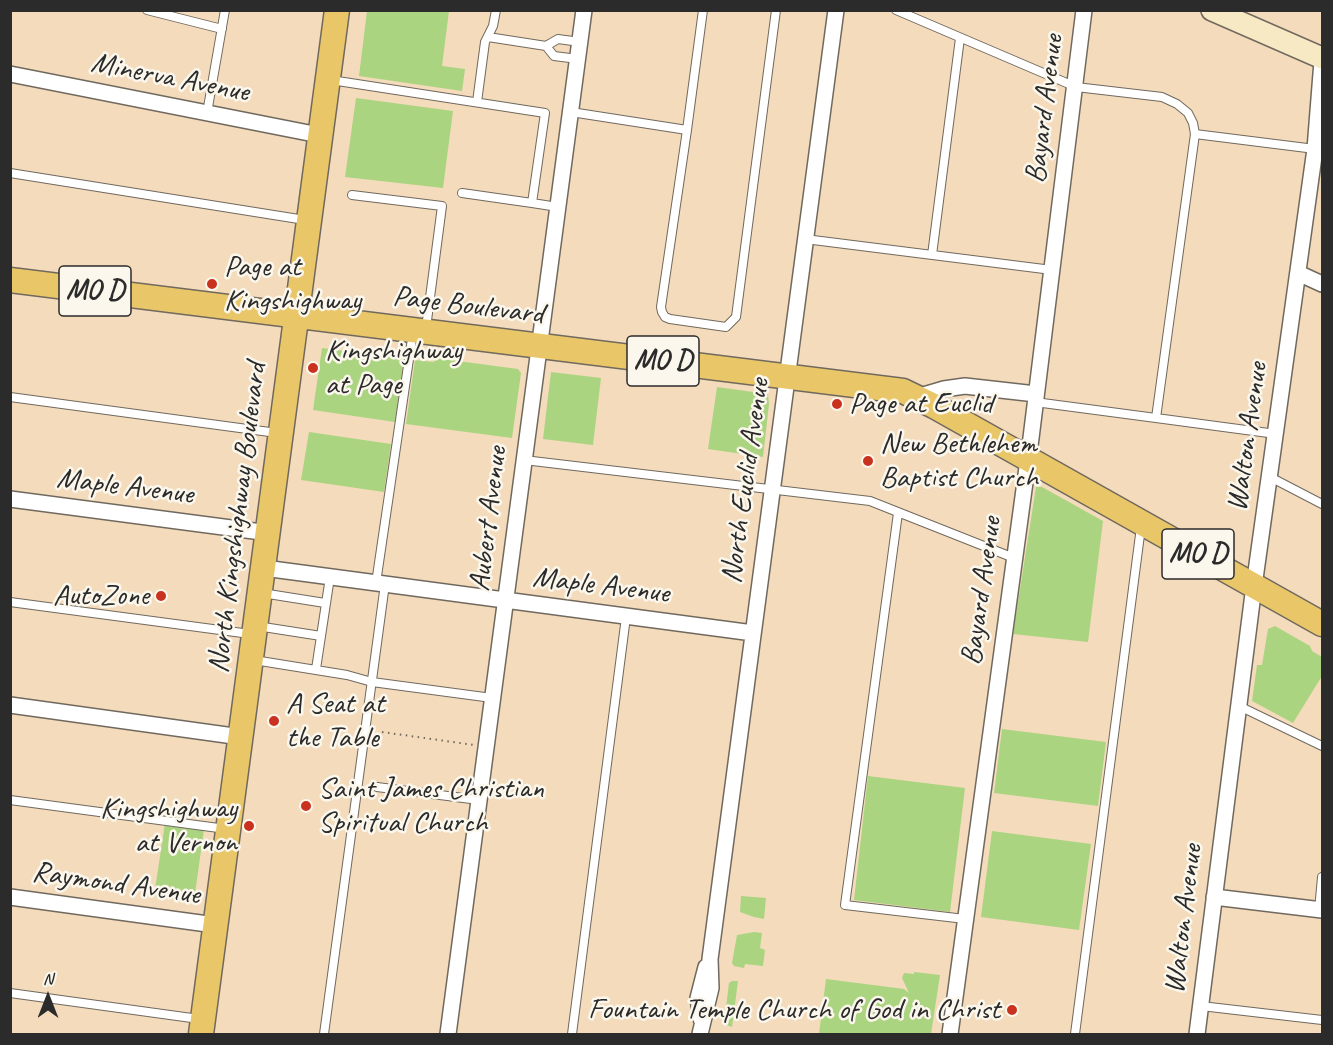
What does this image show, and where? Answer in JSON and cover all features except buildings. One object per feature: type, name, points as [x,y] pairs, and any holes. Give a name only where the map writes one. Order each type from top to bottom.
[{"type":"main road","name":"North Kingshighway Boulevard","points":[[202,1027],[337,10]]},
{"type":"main road","points":[[1212,10],[1323,60]]},
{"type":"main road","name":"Page Boulevard","points":[[10,280],[888,389],[917,397],[1323,624]]},
{"type":"street","name":"Aubert Avenue","points":[[448,1035],[584,10]]},
{"type":"street","name":"North Euclid Avenue","points":[[700,1028],[711,988],[710,959],[836,10]]},
{"type":"street","name":"Bayard Avenue","points":[[950,1035],[1076,87],[1084,10]]},
{"type":"street","name":"Walton Avenue","points":[[1197,1035],[1254,586],[1298,273],[1317,175],[1315,149],[1323,60]]},
{"type":"street","name":"Minerva Avenue","points":[[10,74],[319,135]]},
{"type":"street","points":[[1298,273],[1323,284]]},
{"type":"street","points":[[917,397],[965,386],[1035,398]]},
{"type":"street","name":"Maple Avenue","points":[[10,499],[269,533]]},
{"type":"street","name":"Maple Avenue","points":[[264,568],[753,633]]},
{"type":"street","points":[[10,705],[241,737]]},
{"type":"street","name":"Raymond Avenue","points":[[10,897],[215,925]]},
{"type":"street","points":[[1214,897],[1321,910]]},
{"type":"lane","points":[[147,10],[222,28]]},
{"type":"lane","points":[[207,113],[225,10]]},
{"type":"lane","points":[[703,10],[661,307],[665,317],[670,319],[726,327],[736,317],[776,10]]},
{"type":"lane","points":[[896,10],[1076,87],[1161,98],[1177,104],[1188,113],[1195,134],[1156,418]]},
{"type":"lane","points":[[477,102],[485,42],[489,37],[495,13]]},
{"type":"lane","points":[[489,37],[546,46],[558,39],[580,42]]},
{"type":"lane","points":[[932,255],[960,38]]},
{"type":"lane","points":[[546,46],[554,56],[578,59]]},
{"type":"lane","points":[[327,79],[545,113],[532,203]]},
{"type":"lane","points":[[571,112],[687,130]]},
{"type":"lane","points":[[1195,134],[1315,149]]},
{"type":"lane","points":[[10,173],[308,221]]},
{"type":"lane","points":[[462,193],[558,207]]},
{"type":"lane","points":[[324,1035],[372,682],[380,584],[419,332],[442,206],[352,195]]},
{"type":"lane","points":[[805,239],[1052,270]]},
{"type":"lane","points":[[10,397],[280,433]]},
{"type":"lane","points":[[1035,398],[1156,418],[1276,434]]},
{"type":"lane","points":[[524,460],[870,501],[1014,558]]},
{"type":"lane","points":[[1270,477],[1323,504]]},
{"type":"lane","points":[[898,513],[845,905],[965,919]]},
{"type":"lane","points":[[1075,1035],[1141,523]]},
{"type":"lane","points":[[316,669],[330,577]]},
{"type":"lane","points":[[261,593],[326,603]]},
{"type":"lane","points":[[10,602],[321,636]]},
{"type":"lane","points":[[572,1035],[626,617]]},
{"type":"lane","points":[[252,660],[316,669],[372,682],[492,698]]},
{"type":"lane","points":[[1239,706],[1323,746]]},
{"type":"lane","points":[[377,787],[479,800]]},
{"type":"lane","points":[[10,800],[229,829]]},
{"type":"lane","points":[[1321,910],[1323,877]]},
{"type":"lane","points":[[10,993],[202,1027]]},
{"type":"lane","points":[[1201,1006],[1323,1020]]},
{"type":"path","points":[[382,732],[486,747]]},
{"type":"green space","points":[[367,11],[449,11],[442,66],[465,69],[462,91],[359,76]]},
{"type":"green space","points":[[356,98],[453,111],[443,188],[345,177]]},
{"type":"green space","points":[[322,348],[404,359],[395,422],[313,410]]},
{"type":"green space","points":[[435,358],[518,369],[521,373],[512,438],[406,424],[415,360],[434,362]]},
{"type":"green space","points":[[551,372],[601,378],[593,445],[543,439]]},
{"type":"green space","points":[[717,387],[768,394],[763,457],[708,449]]},
{"type":"green space","points":[[309,432],[391,444],[384,492],[301,480]]},
{"type":"green space","points":[[1036,487],[1042,487],[1103,521],[1088,642],[1013,634]]},
{"type":"green space","points":[[1275,626],[1310,646],[1312,651],[1322,657],[1322,676],[1293,723],[1252,701],[1257,665],[1262,665],[1268,629]]},
{"type":"green space","points":[[1002,729],[1106,742],[1098,806],[994,793]]},
{"type":"green space","points":[[868,776],[965,788],[950,912],[854,900]]},
{"type":"green space","points":[[165,823],[204,829],[194,901],[154,896]]},
{"type":"green space","points":[[992,831],[1091,844],[1079,930],[981,917]]},
{"type":"green space","points":[[741,896],[766,898],[764,919],[740,912]]},
{"type":"green space","points":[[762,933],[760,948],[765,950],[763,966],[745,964],[744,968],[734,966],[732,963],[737,935]]},
{"type":"green space","points":[[914,972],[940,975],[931,1034],[819,1034],[826,979],[904,989],[909,993],[902,978],[904,973],[914,974]]},
{"type":"green space","points":[[738,981],[732,1027],[724,1024],[729,983]]},
{"type":"place","name":"Page at Kingshighway","points":[[212,284]]},
{"type":"place","name":"Kingshighway at Page","points":[[313,368]]},
{"type":"place","name":"Page at Euclid","points":[[837,404]]},
{"type":"place","name":"New Bethlehem Baptist Church","points":[[868,461]]},
{"type":"place","name":"AutoZone","points":[[161,596]]},
{"type":"place","name":"A Seat at the Table","points":[[274,721]]},
{"type":"place","name":"Saint James Christian Spiritual Church","points":[[306,806]]},
{"type":"place","name":"Kingshighway at Vernon","points":[[249,826]]},
{"type":"place","name":"Fountain Temple Church of God in Christ","points":[[1012,1010]]}]
